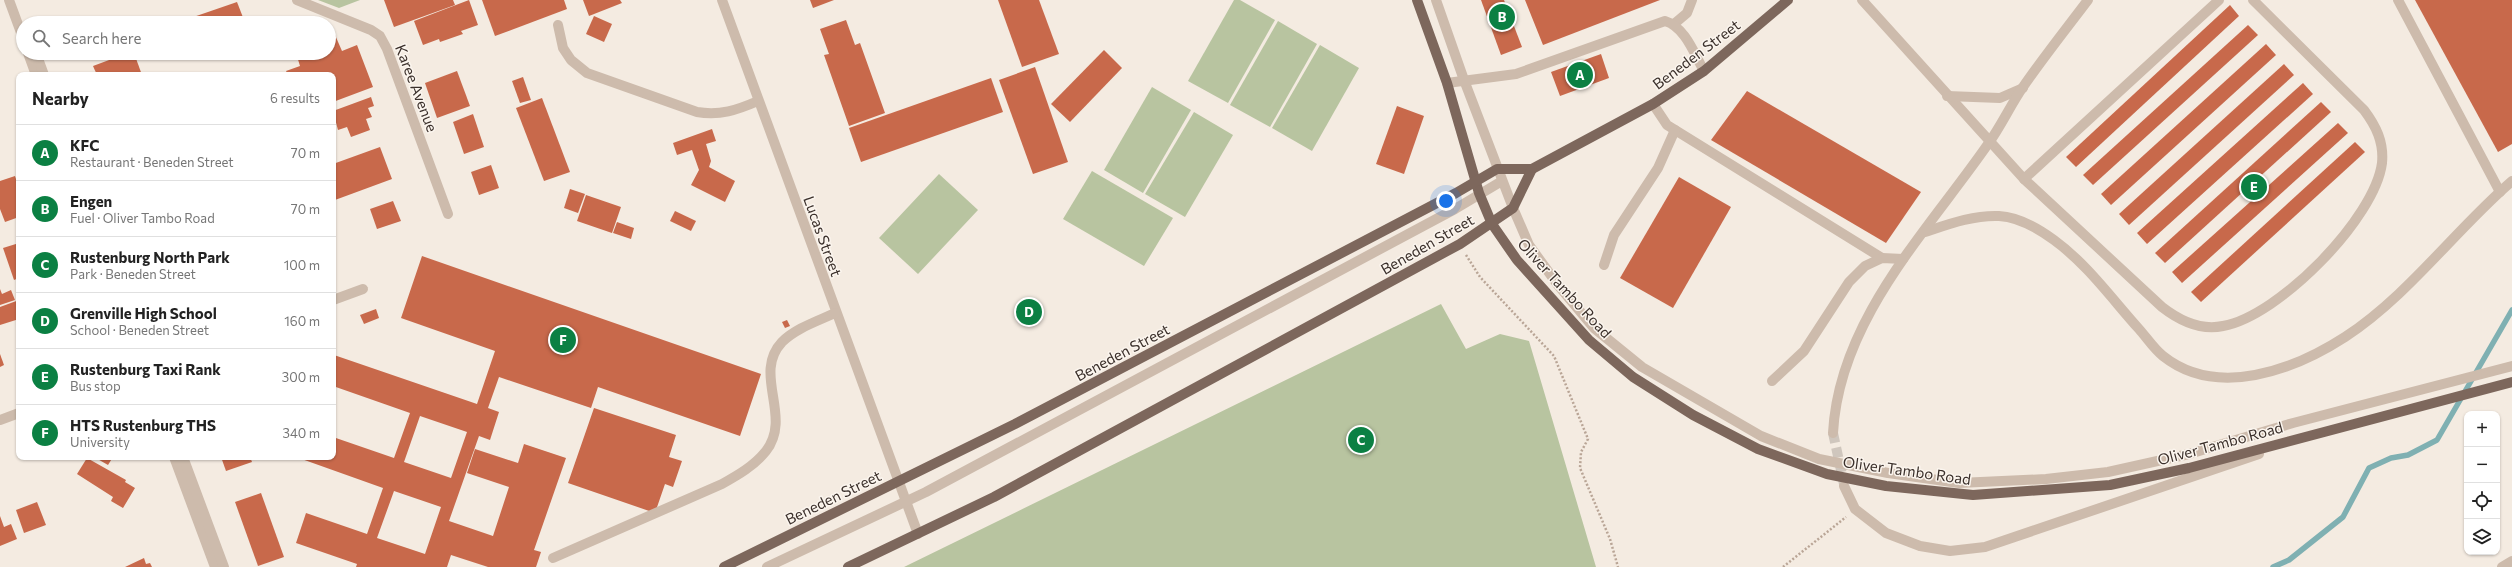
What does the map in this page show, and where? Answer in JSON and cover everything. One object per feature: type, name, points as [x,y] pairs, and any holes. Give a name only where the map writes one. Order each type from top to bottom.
[{"type":"main road","name":"Oliver Tambo Road","points":[[1417,0],[1447,83],[1475,182],[1492,224],[1517,260],[1552,301],[1589,340],[1633,377],[1693,415],[1758,449],[1827,474],[1886,486],[1973,495],[2051,491],[2110,485],[2189,468],[2512,382]]},
{"type":"main road","name":"Beneden Street","points":[[724,567],[1030,417],[1456,194],[1497,169],[1532,169],[1653,104],[1704,71],[1788,0]]},
{"type":"main road","name":"Beneden Street","points":[[848,567],[1000,494],[1460,244],[1492,224],[1513,208],[1532,169]]},
{"type":"street","points":[[9,0],[16,19]]},
{"type":"street","points":[[17,0],[23,16]]},
{"type":"street","name":"Karee Avenue","points":[[297,0],[354,22],[380,36],[387,49],[448,214]]},
{"type":"street","name":"Lucas Street","points":[[722,0],[835,313],[918,534]]},
{"type":"street","points":[[1436,0],[1464,80],[1513,208],[1529,244],[1558,286],[1594,328],[1636,362],[1709,407],[1762,436],[1827,460],[1888,473],[1959,483],[2046,479],[2108,472],[2189,454],[2512,366]]},
{"type":"street","points":[[1674,24],[1687,13],[1692,0]]},
{"type":"street","points":[[1862,0],[1989,143],[2024,179],[2162,308],[2175,318],[2189,324],[2204,327],[2223,326],[2244,319],[2291,291],[2316,268],[2362,208],[2377,181],[2382,162],[2381,143],[2375,124],[2364,110],[2253,0]]},
{"type":"street","points":[[1833,432],[1838,388],[1862,325],[1903,260],[1989,143],[2022,88],[2088,0]]},
{"type":"street","points":[[2024,179],[2219,0]]},
{"type":"street","points":[[2398,0],[2500,192]]},
{"type":"street","points":[[1447,83],[1516,74],[1665,21],[1674,24],[1681,30],[1704,71]]},
{"type":"street","points":[[558,25],[563,48],[571,60],[588,73],[697,112],[713,115],[729,112],[758,101]]},
{"type":"street","points":[[31,60],[35,72]]},
{"type":"street","points":[[39,60],[43,72]]},
{"type":"street","points":[[1947,96],[2000,98],[2022,88]]},
{"type":"street","points":[[1653,104],[1667,125],[1675,130],[1882,258],[1903,260]]},
{"type":"street","points":[[1604,265],[1614,235],[1658,168],[1675,130]]},
{"type":"street","points":[[767,567],[926,492],[1448,212],[1502,181]]},
{"type":"street","points":[[1925,232],[1962,219],[2000,216],[2037,227],[2068,250],[2163,356],[2196,375],[2233,378],[2266,372],[2308,358],[2346,336],[2382,308],[2512,181]]},
{"type":"street","points":[[1772,381],[1804,351],[1849,282],[1865,266],[1882,258]]},
{"type":"street","points":[[336,299],[363,290]]},
{"type":"street","points":[[553,558],[722,484],[748,469],[766,451],[775,433],[777,423],[776,404],[770,383],[771,365],[775,352],[790,334],[835,313]]},
{"type":"street","points":[[0,420],[16,414]]},
{"type":"street","points":[[1844,486],[1855,509],[1886,532],[1920,546],[1950,551],[1985,547],[2329,430]]},
{"type":"street","points":[[175,460],[214,567]]},
{"type":"street","points":[[184,460],[224,567]]},
{"type":"street","points":[[2502,567],[2512,561]]},
{"type":"path","points":[[1460,244],[1480,277],[1554,356],[1588,439],[1581,452],[1580,468],[1610,539],[1618,567]]},
{"type":"path","points":[[1783,567],[1855,509]]},
{"type":"green space","points":[[318,0],[360,0],[339,8]]},
{"type":"green space","points":[[1234,0],[1240,0],[1275,20],[1228,103],[1188,81]]},
{"type":"green space","points":[[1278,21],[1317,44],[1270,127],[1230,105]]},
{"type":"green space","points":[[1320,45],[1359,68],[1312,151],[1272,128]]},
{"type":"green space","points":[[1152,87],[1191,110],[1143,193],[1104,170]]},
{"type":"green space","points":[[1194,112],[1233,135],[1185,217],[1145,194]]},
{"type":"green space","points":[[1092,171],[1173,218],[1144,266],[1063,219]]},
{"type":"green space","points":[[939,174],[978,210],[918,274],[879,238]]},
{"type":"green space","points":[[1441,304],[1466,349],[1500,334],[1529,341],[1596,567],[904,567]]},
{"type":"building","points":[[384,0],[453,0],[455,5],[394,27]]},
{"type":"building","points":[[469,0],[478,25],[461,31],[463,34],[440,42],[439,39],[423,45],[414,21]]},
{"type":"building","points":[[482,0],[564,0],[567,9],[495,36]]},
{"type":"building","points":[[583,0],[620,0],[622,3],[589,16]]},
{"type":"building","points":[[810,0],[834,0],[813,8]]},
{"type":"building","points":[[998,0],[1039,0],[1059,54],[1022,67]]},
{"type":"building","points":[[1481,0],[1504,0],[1522,47],[1501,55]]},
{"type":"building","points":[[1525,0],[1660,0],[1543,45]]},
{"type":"building","points":[[2415,0],[2512,0],[2512,144],[2498,152]]},
{"type":"building","points":[[237,2],[242,16],[196,16]]},
{"type":"building","points":[[2230,5],[2239,16],[2076,167],[2066,157]]},
{"type":"building","points":[[594,16],[612,24],[604,42],[586,34]]},
{"type":"building","points":[[846,20],[855,45],[860,43],[885,113],[849,126],[824,55],[829,54],[820,29]]},
{"type":"building","points":[[2248,25],[2258,35],[2093,185],[2083,175]]},
{"type":"building","points":[[336,37],[342,51],[357,45],[373,87],[336,101],[336,72],[286,71],[300,66],[298,60],[336,60]]},
{"type":"building","points":[[2266,44],[2276,55],[2111,205],[2101,194]]},
{"type":"building","points":[[1104,50],[1122,68],[1070,122],[1051,104]]},
{"type":"building","points":[[1601,54],[1609,78],[1560,96],[1551,72]]},
{"type":"building","points":[[109,60],[137,60],[141,72],[96,72],[93,66]]},
{"type":"building","points":[[2284,64],[2294,75],[2129,225],[2119,214]]},
{"type":"building","points":[[1035,67],[1068,162],[1033,174],[999,80]]},
{"type":"building","points":[[457,71],[470,106],[437,118],[425,83]]},
{"type":"building","points":[[523,77],[531,100],[520,103],[512,81]]},
{"type":"building","points":[[991,78],[1003,112],[861,162],[849,128]]},
{"type":"building","points":[[2303,83],[2313,94],[2147,244],[2137,233]]},
{"type":"building","points":[[1747,91],[1921,192],[1886,243],[1711,140]]},
{"type":"building","points":[[371,97],[374,106],[368,108],[372,117],[366,119],[370,130],[351,137],[347,127],[338,130],[336,122],[336,110]]},
{"type":"building","points":[[542,98],[570,172],[544,181],[516,108]]},
{"type":"building","points":[[2321,102],[2331,112],[2165,263],[2155,253]]},
{"type":"building","points":[[1397,106],[1424,116],[1404,174],[1376,164]]},
{"type":"building","points":[[473,114],[484,147],[464,154],[453,122]]},
{"type":"building","points":[[2338,123],[2348,133],[2182,283],[2172,272]]},
{"type":"building","points":[[712,129],[716,141],[706,144],[711,161],[709,167],[735,181],[725,202],[691,185],[699,170],[692,150],[677,155],[673,143]]},
{"type":"building","points":[[2355,142],[2365,152],[2201,302],[2191,292]]},
{"type":"building","points":[[380,147],[392,179],[336,200],[336,163]]},
{"type":"building","points":[[491,165],[499,188],[479,195],[471,172]]},
{"type":"building","points":[[15,176],[16,179],[16,218],[5,222],[0,209],[0,181]]},
{"type":"building","points":[[1679,177],[1731,207],[1673,308],[1620,278]]},
{"type":"building","points":[[570,189],[585,194],[578,213],[564,208]]},
{"type":"building","points":[[586,195],[621,207],[612,233],[577,221]]},
{"type":"building","points":[[393,201],[401,221],[377,229],[370,209]]},
{"type":"building","points":[[675,211],[696,221],[691,231],[670,221]]},
{"type":"building","points":[[617,222],[634,228],[631,239],[613,233]]},
{"type":"building","points":[[16,244],[16,279],[14,280],[3,248]]},
{"type":"building","points":[[422,256],[761,374],[740,436],[598,387],[591,408],[499,377],[488,408],[499,412],[490,440],[479,436],[449,521],[493,536],[509,487],[467,473],[475,449],[518,463],[524,444],[566,458],[534,550],[541,552],[536,567],[488,567],[451,555],[447,567],[356,567],[357,564],[296,543],[306,513],[367,534],[383,488],[304,460],[336,460],[336,438],[394,458],[410,413],[336,387],[336,356],[477,404],[495,351],[401,318]],"holes":[[[420,416],[467,432],[451,478],[404,462]],[[394,491],[441,507],[425,554],[377,538]]]},
{"type":"building","points":[[0,289],[2,294],[11,290],[15,300],[0,305]]},
{"type":"building","points":[[16,301],[16,320],[0,325],[0,307]]},
{"type":"building","points":[[376,309],[379,318],[364,324],[360,315]]},
{"type":"building","points":[[787,320],[790,326],[785,328],[782,322]]},
{"type":"building","points":[[0,354],[4,365],[0,367]]},
{"type":"building","points":[[594,408],[676,435],[669,457],[682,461],[673,487],[665,484],[655,513],[568,483]]},
{"type":"building","points":[[86,460],[91,460],[126,480],[125,482],[135,488],[123,508],[111,501],[113,497],[77,474]]},
{"type":"building","points":[[99,460],[111,460],[108,465]]},
{"type":"building","points":[[222,460],[251,460],[252,462],[226,471]]},
{"type":"building","points":[[261,493],[284,557],[258,566],[235,502]]},
{"type":"building","points":[[37,502],[46,525],[24,533],[16,510]]},
{"type":"building","points":[[0,516],[4,527],[11,524],[17,539],[0,546]]},
{"type":"building","points":[[144,558],[146,564],[150,563],[152,567],[125,567]]},
{"type":"waterway","points":[[2273,567],[2289,560],[2343,517],[2369,468],[2391,458],[2408,455],[2437,440],[2512,310]]},
{"type":"tunnel","points":[[1833,433],[1844,484]]},
{"type":"place","name":"Engen","points":[[1502,17]]},
{"type":"place","name":"KFC","points":[[1580,75]]},
{"type":"place","name":"Rustenburg Taxi Rank","points":[[2254,187]]},
{"type":"place","name":"Grenville High School","points":[[1029,312]]},
{"type":"place","name":"HTS Rustenburg THS","points":[[563,340]]},
{"type":"place","name":"Rustenburg North Park","points":[[1361,440]]}]
